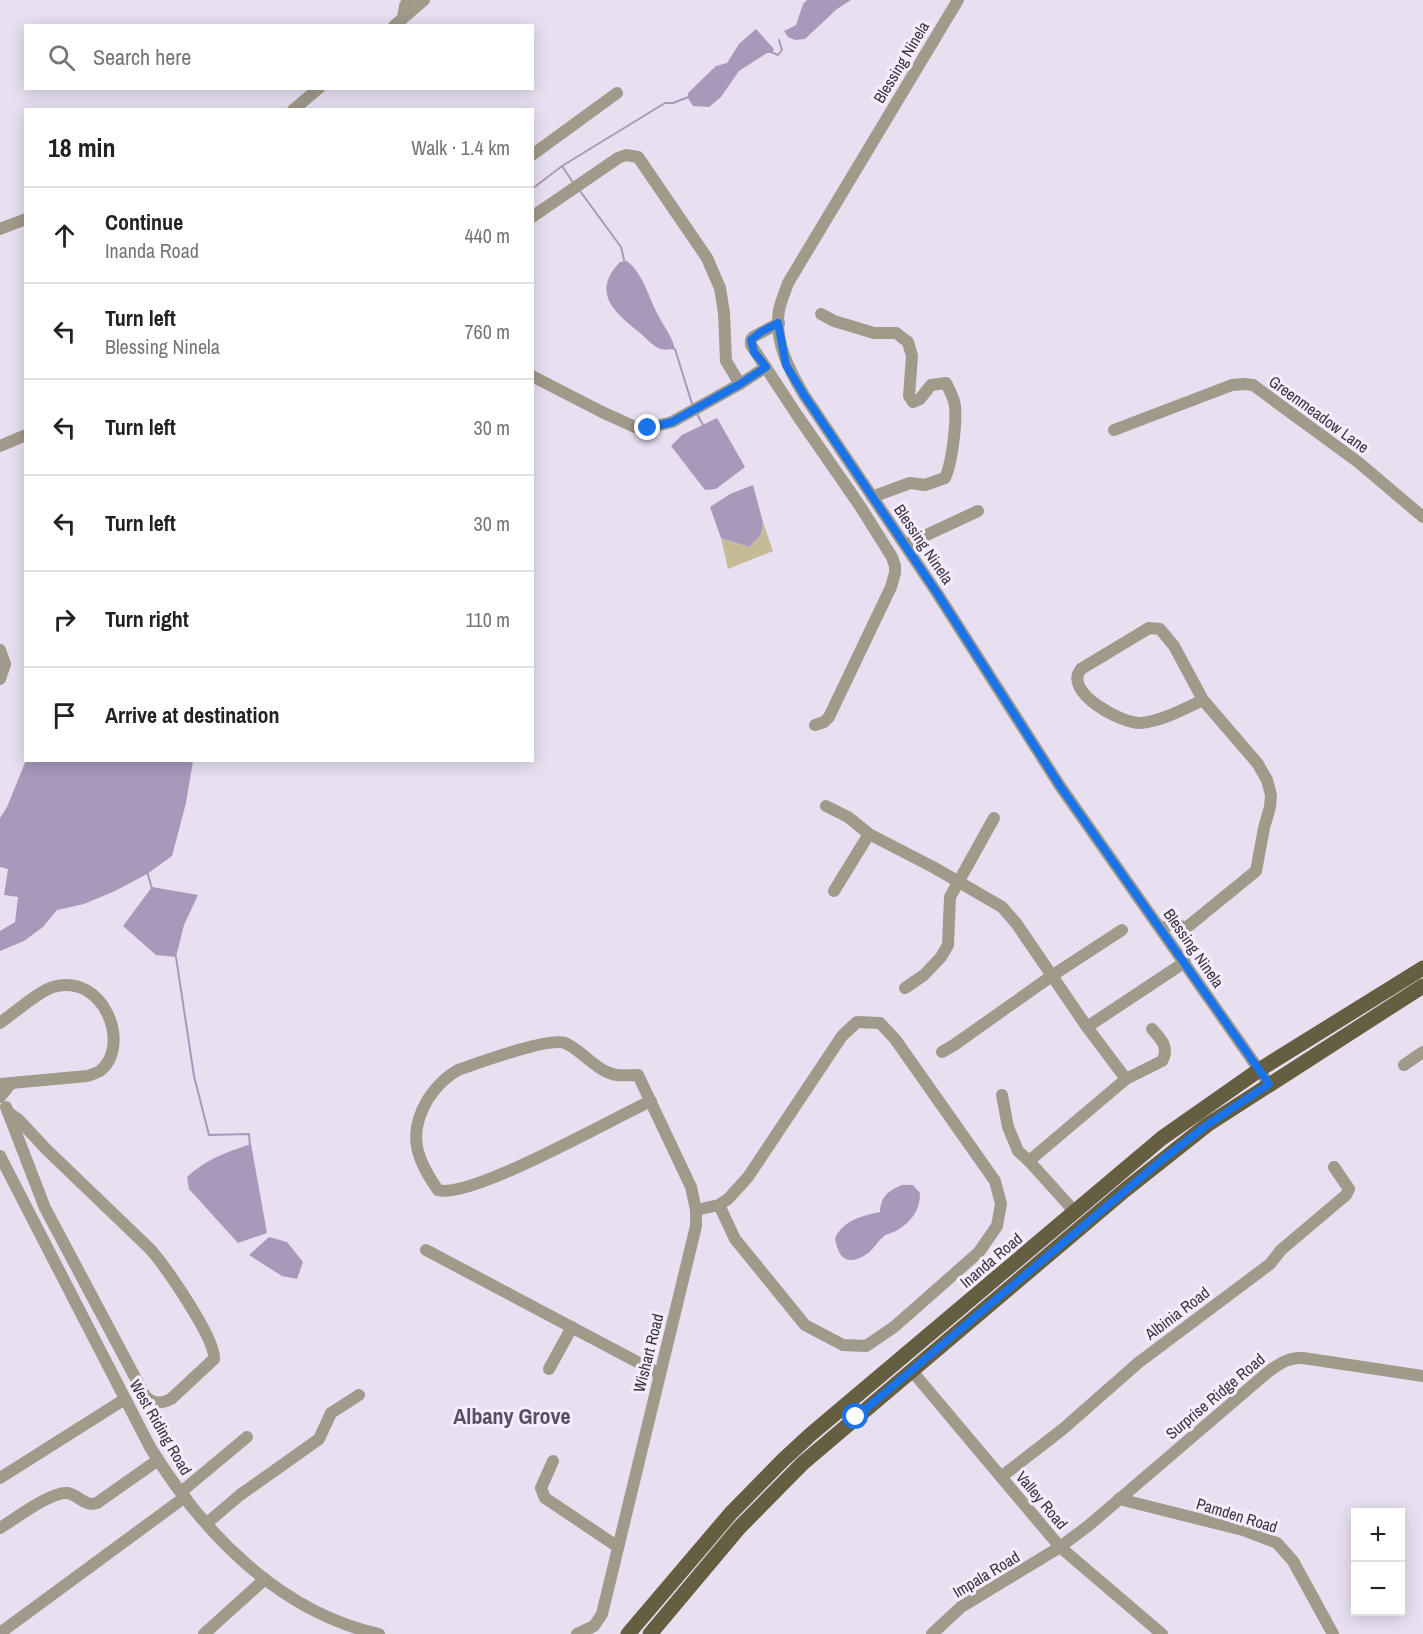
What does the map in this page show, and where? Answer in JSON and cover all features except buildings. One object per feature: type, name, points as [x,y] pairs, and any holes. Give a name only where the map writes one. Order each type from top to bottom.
[{"type":"main road","name":"Inanda Road","points":[[628,1634],[723,1522],[783,1460],[1075,1212],[1178,1127],[1259,1070],[1423,968]]},
{"type":"main road","name":"Inanda Road","points":[[650,1634],[739,1528],[777,1487],[856,1417],[1125,1190],[1192,1136],[1423,986]]},
{"type":"main road","points":[[1356,1011],[1363,1011],[1386,999],[1393,1006]]},
{"type":"main road","points":[[1178,1127],[1186,1130],[1192,1136]]},
{"type":"street","points":[[398,22],[408,0]]},
{"type":"street","points":[[398,22],[424,0]]},
{"type":"street","name":"Blessing Ninela","points":[[958,0],[788,283],[779,308],[778,323],[786,365],[1060,786],[1269,1084]]},
{"type":"street","points":[[295,108],[317,90]]},
{"type":"street","points":[[534,154],[617,93]]},
{"type":"street","points":[[534,216],[618,158],[633,155],[641,161],[707,258],[720,288],[724,313],[726,361],[740,384]]},
{"type":"street","points":[[0,230],[24,220]]},
{"type":"street","points":[[822,314],[834,321],[874,333],[896,333],[908,342],[912,356],[909,396],[913,402],[920,399],[931,385],[946,383],[955,403],[954,437],[945,478],[925,485],[910,483],[872,497]]},
{"type":"street","points":[[778,323],[751,340],[754,352],[860,506],[892,557],[895,566],[891,587],[829,717],[824,722],[815,725]]},
{"type":"street","points":[[534,377],[635,427],[648,428],[661,426],[695,409],[766,367]]},
{"type":"street","name":"Greenmeadow Lane","points":[[1114,430],[1232,386],[1244,384],[1253,386],[1358,462],[1423,517]]},
{"type":"street","points":[[0,446],[24,436]]},
{"type":"street","points":[[905,545],[978,510]]},
{"type":"street","points":[[1161,929],[1172,923],[1186,928],[1254,873],[1271,802],[1267,780],[1257,764],[1203,700],[1174,646],[1160,629],[1149,628],[1081,669],[1076,679],[1091,700],[1130,722],[1151,721],[1203,700]]},
{"type":"street","points":[[0,650],[4,664],[0,679]]},
{"type":"street","points":[[826,806],[848,817],[869,834],[1002,907],[1126,1079]]},
{"type":"street","points":[[904,988],[924,975],[948,945],[950,897],[994,818]]},
{"type":"street","points":[[834,891],[869,834]]},
{"type":"street","points":[[942,1052],[1122,930]]},
{"type":"street","points":[[1087,1027],[1185,962]]},
{"type":"street","points":[[0,1023],[54,987],[70,985],[88,990],[104,1005],[113,1035],[111,1054],[107,1064],[99,1072],[87,1076],[6,1083],[3,1105],[45,1208],[145,1396],[154,1402],[165,1402],[171,1399],[214,1359],[213,1351],[193,1309],[149,1248],[3,1105]]},
{"type":"street","points":[[696,1210],[719,1205],[728,1199],[748,1177],[842,1036],[857,1022],[880,1023],[895,1039],[995,1181],[1001,1204],[998,1226],[979,1252],[894,1327],[866,1346],[843,1345],[805,1325],[735,1239],[719,1205]]},
{"type":"street","points":[[1029,1161],[1126,1079],[1155,1066],[1164,1058],[1165,1044],[1152,1029]]},
{"type":"street","name":"Wishart Road","points":[[577,1634],[599,1621],[696,1226],[692,1187],[651,1101],[638,1075],[615,1075],[606,1072],[564,1043],[552,1041],[458,1070],[442,1080],[433,1091],[417,1121],[416,1136],[422,1163],[438,1190],[446,1192],[477,1183],[528,1162],[651,1101]]},
{"type":"street","points":[[1404,1065],[1423,1052]]},
{"type":"street","points":[[1002,1095],[1012,1138],[1018,1151],[1075,1212]]},
{"type":"street","name":"West Riding Road","points":[[0,1156],[125,1399],[159,1460],[183,1495],[235,1554],[265,1579],[315,1612],[350,1626],[379,1634]]},
{"type":"street","name":"Albinia Road","points":[[1001,1477],[1048,1442],[1138,1363],[1270,1264],[1281,1250],[1346,1196],[1348,1189],[1334,1167]]},
{"type":"street","points":[[426,1250],[660,1374]]},
{"type":"street","points":[[549,1369],[572,1327]]},
{"type":"street","name":"Surprise Ridge Road","points":[[1060,1547],[1268,1372],[1287,1360],[1297,1357],[1423,1376]]},
{"type":"street","name":"Valley Road","points":[[912,1371],[1060,1547],[1162,1634]]},
{"type":"street","points":[[207,1523],[240,1495],[319,1438],[330,1413],[358,1395]]},
{"type":"street","points":[[0,1478],[125,1399]]},
{"type":"street","points":[[0,1633],[183,1495],[247,1437]]},
{"type":"street","points":[[0,1528],[57,1494],[70,1494],[88,1504],[97,1503],[159,1460]]},
{"type":"street","points":[[554,1461],[542,1485],[543,1495],[618,1547]]},
{"type":"street","name":"Pamden Road","points":[[1119,1499],[1251,1533],[1277,1543],[1293,1561],[1333,1634]]},
{"type":"street","name":"Impala Road","points":[[932,1634],[962,1607],[1060,1547]]},
{"type":"street","points":[[204,1634],[265,1579]]},
{"type":"shaded area","points":[[807,0],[851,0],[837,9],[805,39],[795,40],[788,37],[784,31],[796,25],[803,4]]},
{"type":"shaded area","points":[[756,29],[774,49],[772,53],[767,53],[739,71],[721,97],[709,107],[693,106],[688,93],[716,66],[727,63],[739,44]]},
{"type":"shaded area","points":[[627,261],[642,279],[675,350],[661,349],[652,344],[621,317],[609,301],[607,283],[611,273],[620,262]]},
{"type":"shaded area","points":[[717,418],[745,467],[716,489],[705,490],[671,446],[682,435]]},
{"type":"shaded area","points":[[753,485],[763,522],[761,535],[749,547],[721,538],[710,507],[730,494]]},
{"type":"shaded area","points":[[763,522],[773,551],[728,569],[721,538],[749,547],[761,535]]},
{"type":"shaded area","points":[[25,762],[193,762],[186,803],[172,856],[147,874],[115,891],[84,904],[57,910],[43,927],[24,941],[0,951],[0,931],[15,922],[18,897],[4,895],[8,869],[0,867],[0,818],[7,807]]},
{"type":"shaded area","points":[[152,887],[198,895],[184,925],[176,957],[156,955],[123,926]]},
{"type":"shaded area","points":[[251,1144],[267,1233],[238,1243],[189,1189],[187,1177],[209,1161]]},
{"type":"shaded area","points":[[902,1185],[913,1185],[920,1193],[918,1205],[910,1220],[901,1228],[883,1237],[860,1258],[849,1260],[841,1255],[835,1238],[843,1227],[866,1215],[880,1212],[886,1195]]},
{"type":"shaded area","points":[[269,1237],[287,1242],[303,1262],[297,1279],[282,1276],[249,1255]]},
{"type":"waterway","points":[[771,52],[778,55],[782,50],[779,40]]},
{"type":"waterway","points":[[534,187],[562,166],[665,103],[673,103],[691,96]]},
{"type":"waterway","points":[[562,166],[574,184]]},
{"type":"waterway","points":[[580,191],[621,247],[625,264]]},
{"type":"waterway","points":[[675,349],[693,407]]},
{"type":"waterway","points":[[697,414],[703,425]]},
{"type":"waterway","points":[[147,871],[152,889]]},
{"type":"waterway","points":[[176,957],[194,1076],[209,1135],[249,1134],[250,1146]]},
{"type":"district","name":"Albany Grove","points":[[512,1416]]},
{"type":"route","points":[[648,428],[672,422],[766,367],[754,352],[751,340],[778,323],[786,365],[804,395],[937,593],[1060,786],[1269,1084],[1207,1125],[1163,1159],[856,1417]]}]
